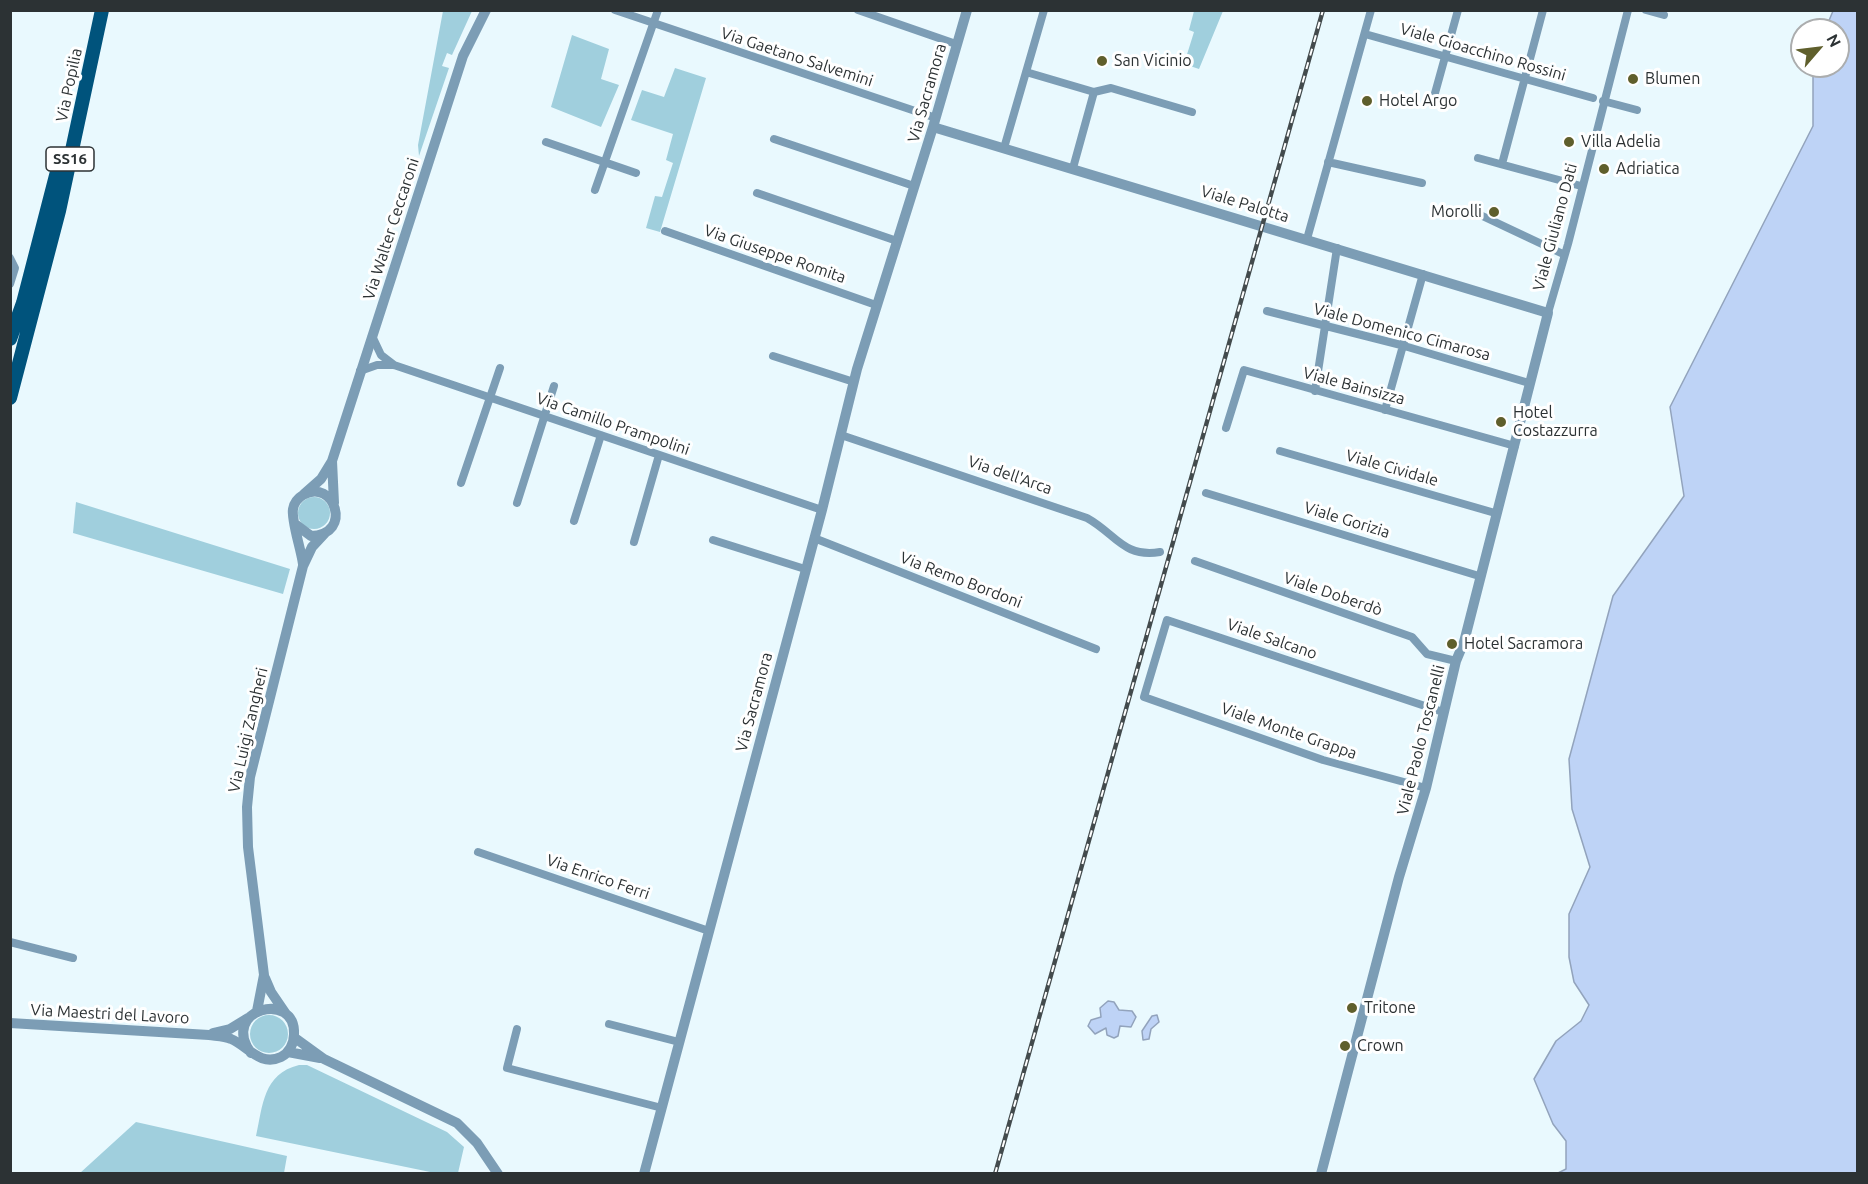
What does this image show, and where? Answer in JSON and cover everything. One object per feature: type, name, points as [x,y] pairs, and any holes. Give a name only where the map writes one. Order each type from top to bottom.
[{"type":"main road","name":"Via Popilia","points":[[28,304],[93,10]]},
{"type":"main road","name":"Via Popilia","points":[[28,304],[59,212],[102,10]]},
{"type":"main road","name":"SS16","points":[[10,339],[28,304]]},
{"type":"main road","name":"SS16","points":[[10,366],[28,304]]},
{"type":"main road","points":[[10,398],[28,304]]},
{"type":"street","name":"Via Walter Ceccaroni","points":[[295,524],[292,518],[294,504],[321,479],[332,461],[463,56],[486,10]]},
{"type":"street","name":"Via Gaetano Salvemini","points":[[615,10],[934,123]]},
{"type":"street","points":[[595,190],[658,10]]},
{"type":"street","points":[[858,10],[956,44]]},
{"type":"street","name":"Via Sacramora","points":[[644,1173],[822,510],[854,382],[967,10]]},
{"type":"street","points":[[1004,148],[1044,10]]},
{"type":"street","points":[[1307,239],[1371,10]]},
{"type":"street","points":[[1432,104],[1458,10]]},
{"type":"street","points":[[1502,164],[1523,78],[1543,10]]},
{"type":"street","name":"Viale Giuliano Dati","points":[[1548,313],[1628,10]]},
{"type":"street","points":[[1646,10],[1664,15]]},
{"type":"street","name":"Viale Gioacchino Rossini","points":[[1365,34],[1593,99]]},
{"type":"street","points":[[1026,72],[1094,92],[1111,88],[1192,112]]},
{"type":"street","points":[[1073,168],[1094,92]]},
{"type":"street","points":[[1603,101],[1637,110]]},
{"type":"street","name":"Viale Palotta","points":[[934,123],[1004,148],[1548,313]]},
{"type":"street","points":[[774,139],[914,185]]},
{"type":"street","points":[[546,142],[636,173]]},
{"type":"street","points":[[818,148],[914,185]]},
{"type":"street","points":[[1478,158],[1581,186]]},
{"type":"street","points":[[1328,162],[1422,183]]},
{"type":"street","points":[[757,194],[897,241]]},
{"type":"street","points":[[1476,213],[1563,254]]},
{"type":"street","name":"Via Giuseppe Romita","points":[[664,231],[876,305]]},
{"type":"street","points":[[1315,391],[1337,248]]},
{"type":"street","points":[[10,284],[15,275],[11,259]]},
{"type":"street","points":[[1384,410],[1423,274]]},
{"type":"street","name":"Viale Domenico Cimarosa","points":[[1267,311],[1401,345],[1529,382]]},
{"type":"street","name":"Viale Paolo Toscanelli","points":[[1321,1173],[1399,877],[1426,788],[1456,661],[1464,642],[1495,513],[1515,446],[1529,382],[1548,313]]},
{"type":"street","points":[[372,336],[381,355],[394,365]]},
{"type":"street","points":[[772,356],[854,382]]},
{"type":"street","name":"Via Camillo Prampolini","points":[[360,371],[377,365],[394,365],[822,510]]},
{"type":"street","points":[[461,483],[500,368]]},
{"type":"street","name":"Viale Bainsizza","points":[[1226,428],[1244,370],[1515,446]]},
{"type":"street","points":[[517,503],[554,386]]},
{"type":"street","points":[[574,521],[601,435]]},
{"type":"street","name":"Via dell'Arca","points":[[841,435],[1087,518],[1101,526],[1129,551],[1160,552]]},
{"type":"street","name":"Viale Cividale","points":[[1281,451],[1495,513]]},
{"type":"street","points":[[634,542],[659,455]]},
{"type":"street","name":"Via Walter Ceccaroni","points":[[325,533],[334,524],[336,510],[332,461]]},
{"type":"street","points":[[304,494],[317,492],[324,494],[334,503]]},
{"type":"street","name":"Viale Gorizia","points":[[1206,494],[1479,576]]},
{"type":"street","points":[[295,524],[311,536],[325,533]]},
{"type":"street","name":"Via Luigi Zangheri","points":[[295,524],[301,544],[303,566]]},
{"type":"street","name":"Via Luigi Zangheri","points":[[287,1015],[271,992],[264,975],[248,847],[247,807],[250,777],[303,566],[312,547],[325,533]]},
{"type":"street","name":"Via Remo Bordoni","points":[[814,538],[1096,649]]},
{"type":"street","points":[[713,540],[805,569]]},
{"type":"street","name":"Viale Doberdò","points":[[1194,561],[1412,637],[1427,654],[1456,661]]},
{"type":"street","name":"Viale Salcano","points":[[1144,697],[1167,620],[1443,712]]},
{"type":"street","name":"Viale Monte Grappa","points":[[1144,697],[1348,767],[1426,788]]},
{"type":"street","name":"Via Enrico Ferri","points":[[478,852],[709,931]]},
{"type":"street","points":[[10,942],[73,958]]},
{"type":"street","name":"Via Luigi Zangheri","points":[[254,1014],[264,975]]},
{"type":"street","points":[[288,1052],[295,1038],[292,1022],[287,1015],[273,1008],[254,1014],[243,1032],[246,1046],[251,1053],[258,1057],[273,1059],[288,1052],[324,1059]]},
{"type":"street","name":"Via Maestri del Lavoro","points":[[209,1035],[230,1029],[254,1014]]},
{"type":"street","name":"Via Maestri del Lavoro","points":[[10,1023],[209,1035],[231,1039],[251,1053]]},
{"type":"street","points":[[609,1024],[679,1042]]},
{"type":"street","points":[[517,1029],[507,1068],[662,1108]]},
{"type":"street","points":[[295,1038],[324,1059],[457,1123],[477,1143],[498,1173]]},
{"type":"shaded area","points":[[443,11],[472,11],[452,55],[447,53],[442,66],[449,68],[419,156],[418,145]]},
{"type":"shaded area","points":[[1194,11],[1223,11],[1199,69],[1184,64],[1194,32],[1189,30]]},
{"type":"shaded area","points":[[1833,11],[1858,11],[1857,1173],[1558,1173],[1566,1169],[1566,1141],[1553,1124],[1534,1079],[1556,1041],[1581,1021],[1589,1005],[1574,982],[1569,957],[1569,914],[1590,867],[1572,809],[1569,759],[1613,596],[1684,496],[1670,407],[1813,126],[1813,78],[1850,78],[1850,18],[1830,18]]},
{"type":"shaded area","points":[[572,35],[609,49],[601,79],[619,85],[601,127],[551,107]]},
{"type":"shaded area","points":[[675,68],[706,78],[660,232],[646,228],[655,196],[662,197],[673,163],[666,160],[673,134],[631,120],[642,90],[664,97]]},
{"type":"shaded area","points":[[314,497],[325,502],[330,513],[325,524],[314,529],[303,524],[298,513],[303,502]]},
{"type":"shaded area","points":[[76,502],[290,569],[283,594],[73,533]]},
{"type":"shaded area","points":[[1108,1001],[1114,1002],[1119,1010],[1132,1011],[1136,1017],[1131,1027],[1120,1026],[1118,1036],[1114,1038],[1107,1035],[1106,1028],[1095,1034],[1088,1026],[1091,1020],[1101,1017],[1100,1008]]},
{"type":"shaded area","points":[[269,1015],[282,1021],[288,1034],[282,1047],[269,1053],[256,1047],[250,1034],[256,1021]]},
{"type":"shaded area","points":[[1157,1015],[1159,1022],[1151,1029],[1149,1039],[1143,1040],[1142,1031],[1152,1016]]},
{"type":"shaded area","points":[[307,1065],[447,1132],[464,1147],[458,1173],[435,1173],[256,1136],[263,1102],[271,1083],[287,1069]]},
{"type":"shaded area","points":[[136,1122],[287,1156],[284,1173],[80,1173]]},
{"type":"railway","points":[[995,1174],[1323,10]]},
{"type":"place","name":"San Vicinio","points":[[1102,61]]},
{"type":"place","name":"Blumen","points":[[1633,79]]},
{"type":"place","name":"Hotel Argo","points":[[1367,101]]},
{"type":"place","name":"Villa Adelia","points":[[1569,142]]},
{"type":"place","name":"Adriatica","points":[[1604,169]]},
{"type":"place","name":"Morolli","points":[[1494,212]]},
{"type":"place","name":"Hotel Costazzurra","points":[[1501,422]]},
{"type":"place","name":"Hotel Sacramora","points":[[1452,644]]},
{"type":"place","name":"Tritone","points":[[1352,1008]]},
{"type":"place","name":"Crown","points":[[1345,1046]]}]
